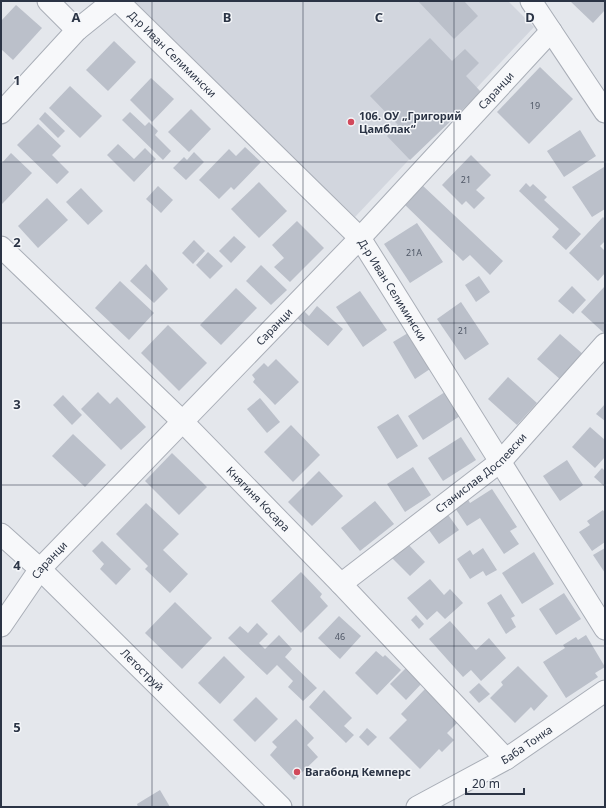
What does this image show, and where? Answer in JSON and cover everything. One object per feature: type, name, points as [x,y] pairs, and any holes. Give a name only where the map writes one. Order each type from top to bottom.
[{"type":"street","points":[[48,1],[77,30]]},
{"type":"street","points":[[1,113],[77,30],[113,1]]},
{"type":"street","name":"Д-р Иван Селимински","points":[[118,1],[360,238],[605,628]]},
{"type":"street","points":[[531,1],[605,112]]},
{"type":"street","name":"Саранци","points":[[1,626],[40,569],[360,238],[551,31]]},
{"type":"street","name":"Княгиня Косара","points":[[1,247],[182,421],[341,584],[506,759]]},
{"type":"street","name":"Станислав Доспевски","points":[[341,584],[501,461],[605,344]]},
{"type":"street","name":"Летоструй","points":[[1,534],[40,569],[281,807]]},
{"type":"street","name":"Баба Тонка","points":[[424,805],[506,759],[605,691]]},
{"type":"shaded area","name":"106. ОУ „Григорий Цамблак“","points":[[135,1],[508,1],[534,27],[355,217],[133,3]]},
{"type":"building","points":[[418,1],[464,1],[478,16],[454,39]]},
{"type":"building","points":[[570,1],[605,1],[605,10],[593,23]]},
{"type":"building","points":[[16,5],[42,28],[13,60],[1,49],[1,21]]},
{"type":"building","points":[[430,38],[452,61],[465,49],[479,63],[466,76],[481,92],[410,160],[387,136],[398,125],[370,96]]},
{"type":"building","points":[[114,41],[136,62],[108,91],[86,70]]},
{"type":"building","points":[[540,67],[573,99],[529,144],[497,112]]},
{"type":"building","points":[[151,78],[174,99],[152,122],[130,100]]},
{"type":"building","points":[[70,86],[102,116],[80,138],[49,108]]},
{"type":"building","points":[[191,109],[211,129],[189,152],[168,132]]},
{"type":"building","points":[[45,112],[65,131],[58,138],[39,119]]},
{"type":"building","points":[[130,112],[145,126],[149,122],[158,131],[155,135],[171,151],[163,160],[122,120]]},
{"type":"building","points":[[38,124],[61,146],[52,155],[69,172],[57,184],[17,145]]},
{"type":"building","points":[[580,130],[596,156],[564,177],[547,151]]},
{"type":"building","points":[[118,144],[134,159],[145,148],[156,159],[134,182],[107,155]]},
{"type":"building","points":[[245,147],[261,162],[234,190],[231,187],[219,199],[199,180],[229,149],[236,156]]},
{"type":"building","points":[[194,152],[204,162],[186,180],[173,168],[184,157],[187,160]]},
{"type":"building","points":[[11,153],[32,173],[1,205],[1,164]]},
{"type":"building","points":[[471,155],[491,175],[476,190],[485,198],[474,209],[466,201],[462,205],[442,185]]},
{"type":"building","points":[[604,167],[605,209],[592,217],[572,187]]},
{"type":"building","points":[[259,182],[287,211],[259,238],[231,209]]},
{"type":"building","points":[[526,183],[530,187],[533,184],[547,197],[544,200],[581,234],[566,250],[552,237],[559,229],[519,191]]},
{"type":"building","points":[[422,185],[503,261],[490,275],[470,255],[463,261],[404,204]]},
{"type":"building","points":[[158,186],[173,200],[161,213],[146,199]]},
{"type":"building","points":[[81,188],[103,211],[88,225],[66,202]]},
{"type":"building","points":[[47,198],[68,220],[38,248],[18,226]]},
{"type":"building","points":[[603,217],[605,219],[605,241],[600,246],[605,251],[605,273],[598,281],[569,253]]},
{"type":"building","points":[[297,221],[324,248],[290,282],[274,267],[284,258],[272,245]]},
{"type":"building","points":[[417,223],[443,262],[410,283],[384,244]]},
{"type":"building","points":[[234,236],[246,247],[231,263],[219,251]]},
{"type":"building","points":[[194,240],[205,251],[193,264],[182,253]]},
{"type":"building","points":[[208,252],[223,266],[210,279],[196,265]]},
{"type":"building","points":[[146,264],[168,289],[154,303],[130,281]]},
{"type":"building","points":[[261,265],[287,290],[271,305],[246,281]]},
{"type":"building","points":[[479,276],[490,292],[476,302],[465,285]]},
{"type":"building","points":[[120,281],[154,313],[129,340],[95,308]]},
{"type":"building","points":[[572,286],[586,300],[573,314],[558,301]]},
{"type":"building","points":[[605,286],[605,334],[581,312]]},
{"type":"building","points":[[236,288],[257,308],[221,345],[200,325]]},
{"type":"building","points":[[360,291],[387,330],[363,347],[336,307]]},
{"type":"building","points":[[461,302],[489,344],[465,360],[437,319]]},
{"type":"building","points":[[317,306],[343,329],[328,346],[297,318],[304,311],[309,316]]},
{"type":"building","points":[[168,325],[207,363],[179,391],[141,353]]},
{"type":"building","points":[[408,333],[430,369],[415,379],[393,342]]},
{"type":"building","points":[[560,334],[584,355],[561,380],[537,359]]},
{"type":"building","points":[[276,359],[299,382],[275,405],[253,382],[255,379],[252,375],[264,363],[268,367]]},
{"type":"building","points":[[508,377],[537,403],[517,425],[488,399]]},
{"type":"building","points":[[98,392],[110,404],[117,397],[146,427],[121,450],[81,409]]},
{"type":"building","points":[[445,392],[460,416],[423,440],[408,416]]},
{"type":"building","points":[[63,395],[82,415],[72,425],[53,405]]},
{"type":"building","points":[[260,398],[280,422],[267,433],[247,409]]},
{"type":"building","points":[[605,404],[605,421],[596,414]]},
{"type":"building","points":[[398,414],[418,446],[397,459],[377,427]]},
{"type":"building","points":[[291,425],[320,455],[293,482],[264,452]]},
{"type":"building","points":[[590,427],[605,440],[605,457],[595,468],[572,447]]},
{"type":"building","points":[[73,434],[106,465],[85,487],[52,456]]},
{"type":"building","points":[[461,437],[476,460],[443,481],[428,458]]},
{"type":"building","points":[[172,453],[207,487],[179,515],[145,481]]},
{"type":"building","points":[[567,460],[583,485],[560,501],[543,476]]},
{"type":"building","points":[[413,467],[431,495],[405,512],[387,484]]},
{"type":"building","points":[[602,468],[605,471],[605,487],[594,477]]},
{"type":"building","points":[[319,471],[343,496],[312,526],[288,502]]},
{"type":"building","points":[[492,489],[517,527],[510,531],[519,544],[504,554],[480,518],[467,526],[453,505],[466,496],[470,503]]},
{"type":"building","points":[[375,501],[394,524],[360,551],[341,528]]},
{"type":"building","points":[[146,503],[179,534],[163,550],[188,574],[170,593],[145,569],[148,566],[116,534]]},
{"type":"building","points":[[603,510],[605,513],[605,542],[592,551],[579,532],[590,525],[587,521]]},
{"type":"building","points":[[446,512],[459,530],[439,544],[426,526]]},
{"type":"building","points":[[102,541],[131,569],[116,585],[100,569],[104,564],[92,551]]},
{"type":"building","points":[[406,542],[425,562],[410,576],[391,557]]},
{"type":"building","points":[[483,548],[497,570],[486,576],[483,571],[470,579],[457,559],[470,550],[473,555]]},
{"type":"building","points":[[605,548],[605,573],[593,555]]},
{"type":"building","points":[[534,552],[554,584],[522,604],[502,573]]},
{"type":"building","points":[[301,572],[322,594],[320,597],[328,606],[301,633],[271,601]]},
{"type":"building","points":[[430,579],[444,595],[450,589],[463,603],[445,619],[437,611],[427,620],[407,598]]},
{"type":"building","points":[[564,593],[581,619],[556,635],[539,609]]},
{"type":"building","points":[[501,594],[515,616],[511,618],[516,627],[506,634],[487,603]]},
{"type":"building","points":[[175,602],[212,638],[182,669],[145,633]]},
{"type":"building","points":[[416,615],[424,624],[419,629],[411,620]]},
{"type":"building","points":[[339,616],[361,636],[340,659],[318,638]]},
{"type":"building","points":[[450,621],[476,650],[489,638],[506,658],[481,681],[471,670],[463,677],[429,639]]},
{"type":"building","points":[[257,623],[268,634],[259,643],[265,649],[279,635],[292,649],[285,657],[317,688],[303,701],[288,687],[293,681],[277,665],[267,675],[228,638],[240,626],[248,633]]},
{"type":"building","points":[[586,635],[605,667],[595,673],[598,677],[566,698],[543,662],[565,648],[563,645],[576,637],[578,640]]},
{"type":"building","points":[[376,651],[383,657],[385,655],[401,670],[377,695],[355,673]]},
{"type":"building","points":[[224,656],[245,677],[220,704],[198,683]]},
{"type":"building","points":[[408,666],[424,681],[406,700],[390,684]]},
{"type":"building","points":[[518,666],[548,696],[534,711],[531,707],[515,723],[490,698],[503,685],[501,682]]},
{"type":"building","points":[[479,683],[490,694],[479,703],[469,692]]},
{"type":"building","points":[[425,689],[458,722],[447,733],[454,740],[442,752],[439,749],[420,769],[389,738],[407,720],[401,714]]},
{"type":"building","points":[[324,690],[352,718],[344,726],[354,735],[346,743],[309,707]]},
{"type":"building","points":[[256,697],[278,719],[255,742],[233,720]]},
{"type":"building","points":[[296,719],[314,738],[307,745],[318,757],[294,780],[270,755],[277,747],[272,742]]},
{"type":"building","points":[[367,728],[377,737],[368,746],[359,737]]},
{"type":"building","points":[[160,790],[170,807],[138,807],[137,804]]},
{"type":"place","name":"106. ОУ „Григорий Цамблак“","points":[[351,122]]},
{"type":"place","name":"Вагабонд Кемперс","points":[[297,772]]}]
